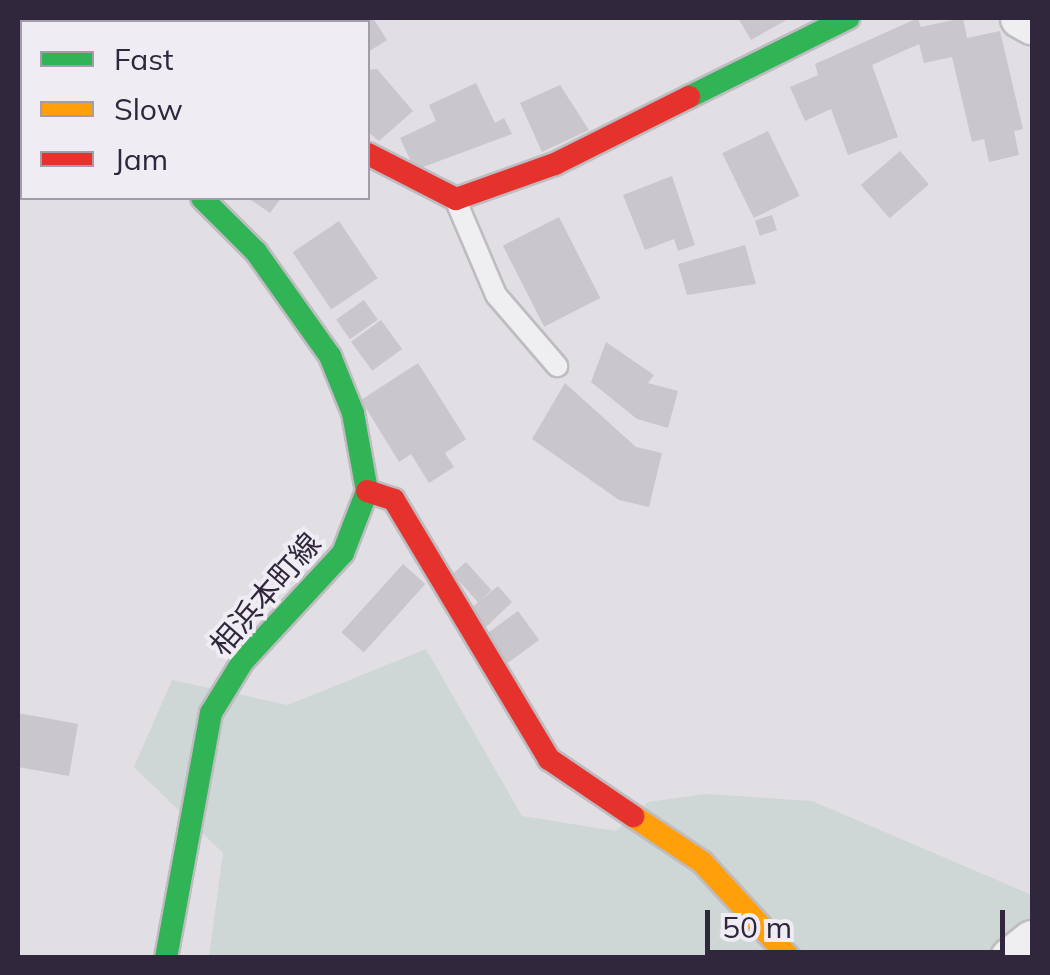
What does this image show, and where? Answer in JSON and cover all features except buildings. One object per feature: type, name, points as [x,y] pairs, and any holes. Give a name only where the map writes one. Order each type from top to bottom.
[{"type":"street","points":[[370,155],[456,199],[555,164],[848,18]]},
{"type":"street","points":[[1020,18],[1032,24]]},
{"type":"street","points":[[204,200],[256,252],[330,356],[354,412],[367,490],[394,500],[549,759],[702,862],[790,958]]},
{"type":"street","name":"相浜本町線","points":[[166,958],[212,713],[243,662],[343,553],[367,490]]},
{"type":"street","points":[[1011,958],[1032,941]]},
{"type":"lane","points":[[456,199],[496,295],[557,366]]},
{"type":"shaded area","points":[[426,649],[522,816],[616,831],[648,802],[705,794],[812,801],[1032,895],[1032,957],[209,957],[223,853],[134,767],[172,680],[288,705]]},
{"type":"traffic: fast","points":[[689,97],[848,18]]},
{"type":"traffic: fast","points":[[166,958],[211,713],[243,661],[343,553],[367,491],[353,413],[330,356],[256,252],[204,200]]},
{"type":"traffic: slow","points":[[633,816],[702,862],[790,958]]},
{"type":"traffic: jam","points":[[370,155],[456,199],[555,164],[689,97]]},
{"type":"traffic: jam","points":[[367,491],[394,500],[549,759],[633,816]]}]
